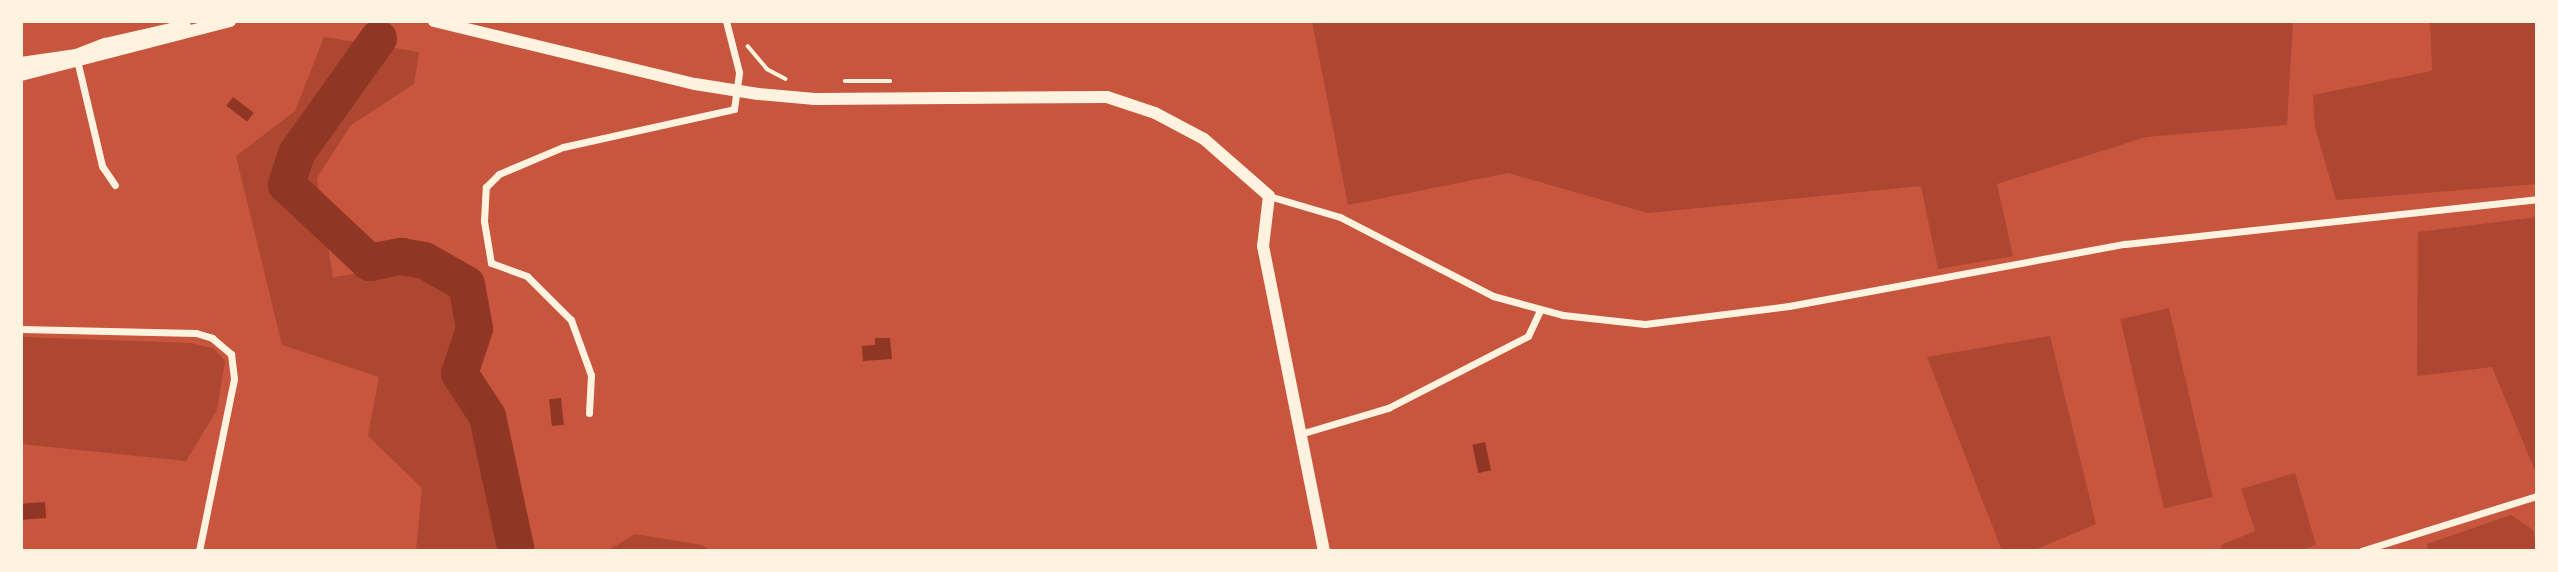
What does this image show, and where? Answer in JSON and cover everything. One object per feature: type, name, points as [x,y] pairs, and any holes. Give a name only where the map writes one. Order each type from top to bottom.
[{"type":"street","points":[[21,75],[167,29],[230,21]]},
{"type":"street","points":[[435,21],[738,92],[815,99],[1107,97],[1155,113],[1204,139],[1269,196],[1340,217],[1450,276],[1540,310],[1607,322],[1667,324],[1878,291],[1981,267],[2125,244],[2537,199]]},
{"type":"street","points":[[589,413],[591,375],[571,320],[527,276],[491,263],[482,203],[486,187],[499,174],[563,147],[615,132],[728,112],[737,104],[739,72],[726,21]]},
{"type":"street","points":[[21,63],[77,59]]},
{"type":"street","points":[[77,59],[102,166],[115,185]]},
{"type":"street","points":[[1269,196],[1261,235],[1324,551]]},
{"type":"street","points":[[1300,434],[1388,408],[1528,336],[1540,310]]},
{"type":"street","points":[[21,329],[196,332],[212,338],[231,354],[234,379],[200,551]]},
{"type":"street","points":[[2361,551],[2537,496]]},
{"type":"shaded area","points":[[1312,21],[2293,21],[2287,125],[2146,137],[1997,184],[2013,256],[1938,269],[1921,186],[1648,213],[1508,173],[1348,205]]},
{"type":"shaded area","points":[[2430,21],[2537,21],[2537,184],[2336,200],[2315,127],[2313,95],[2432,71]]},
{"type":"shaded area","points":[[324,37],[419,52],[414,84],[351,125],[317,178],[333,277],[404,267],[457,291],[526,551],[416,551],[422,488],[368,436],[379,377],[282,345],[236,156],[295,111]]},
{"type":"shaded area","points":[[233,97],[254,113],[247,121],[226,106]]},
{"type":"shaded area","points":[[2537,217],[2536,473],[2492,367],[2417,376],[2418,232]]},
{"type":"shaded area","points":[[2169,308],[2213,497],[2164,508],[2120,319]]},
{"type":"shaded area","points":[[2050,336],[2096,524],[2032,551],[2002,551],[1927,357]]},
{"type":"shaded area","points":[[21,337],[190,343],[213,348],[225,361],[217,410],[186,461],[21,444]]},
{"type":"shaded area","points":[[875,338],[890,338],[892,359],[863,361],[862,346],[875,345]]},
{"type":"shaded area","points":[[561,398],[564,425],[552,426],[549,399]]},
{"type":"shaded area","points":[[1485,442],[1491,470],[1478,473],[1472,445]]},
{"type":"shaded area","points":[[2295,473],[2316,545],[2299,551],[2222,551],[2221,545],[2255,531],[2241,489]]},
{"type":"shaded area","points":[[45,502],[46,518],[22,520],[21,504]]},
{"type":"shaded area","points":[[2511,515],[2533,530],[2537,551],[2428,551],[2427,544]]},
{"type":"shaded area","points":[[635,534],[702,545],[711,551],[607,551]]},
{"type":"waterway","points":[[378,38],[296,153],[286,184],[369,262],[401,256],[424,260],[466,284],[474,328],[459,373],[487,416],[516,551]]}]
